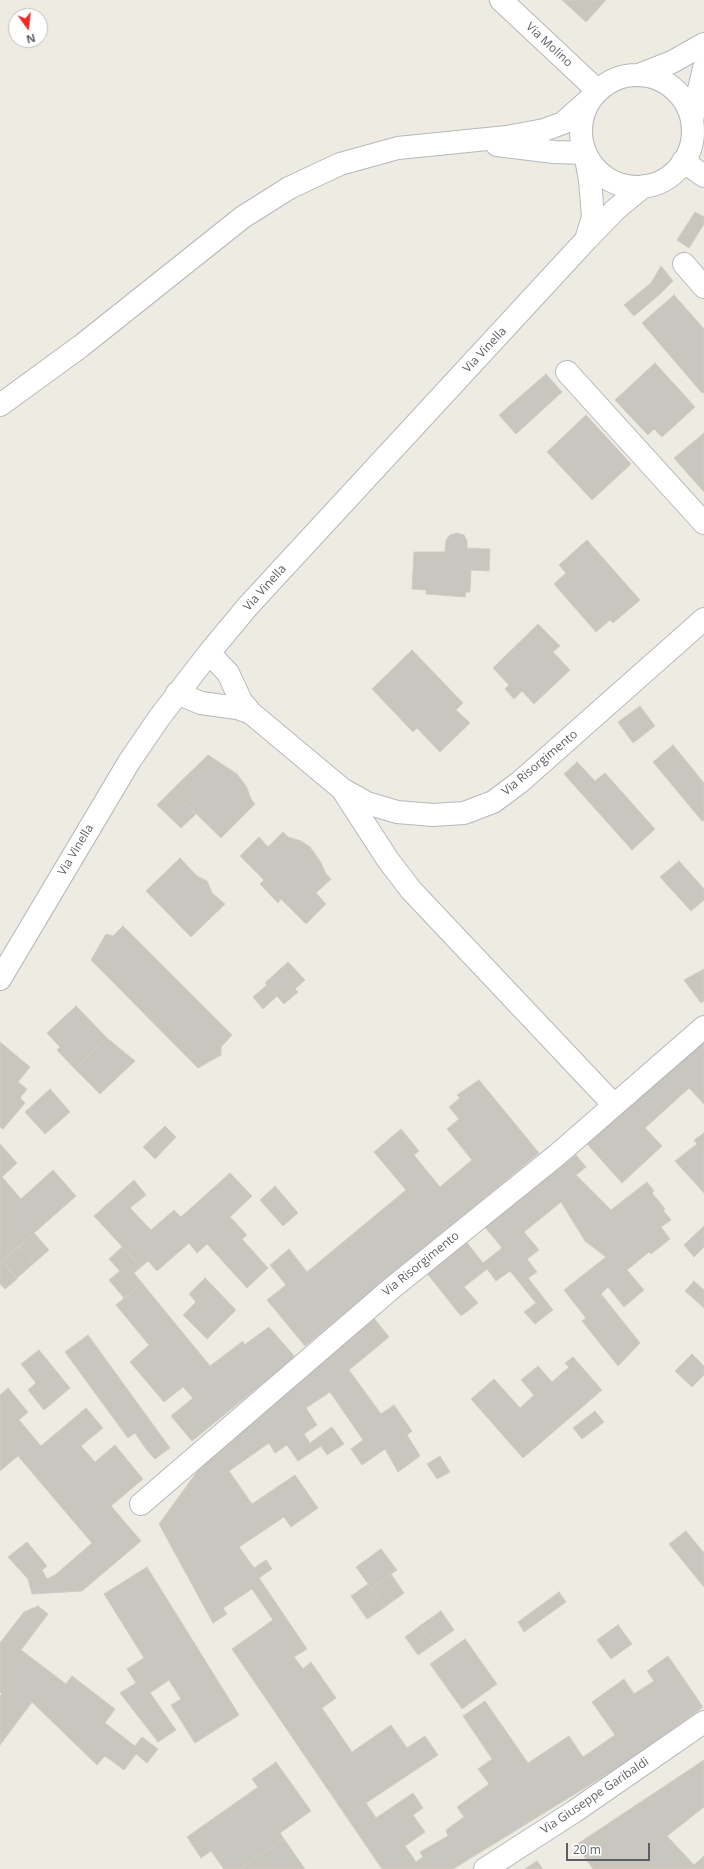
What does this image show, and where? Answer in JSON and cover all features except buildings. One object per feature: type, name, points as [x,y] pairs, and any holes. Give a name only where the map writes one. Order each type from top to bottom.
[{"type":"street","name":"Via Molino","points":[[501,0],[594,95]]},
{"type":"street","points":[[639,75],[672,62],[704,44]]},
{"type":"street","points":[[585,153],[594,168],[609,180],[626,186],[644,186],[662,181],[677,170],[687,156],[692,138],[692,120],[704,68]]},
{"type":"street","points":[[0,405],[81,346],[243,217],[289,188],[340,164],[391,150],[457,141],[507,137],[544,130],[563,124],[603,85],[620,77],[639,75],[658,78],[674,88],[686,103],[692,120]]},
{"type":"street","points":[[586,240],[593,217],[590,180],[580,135],[582,116],[594,95]]},
{"type":"street","points":[[457,141],[554,152],[585,153]]},
{"type":"street","points":[[683,161],[704,176]]},
{"type":"street","name":"Via Vinella","points":[[0,979],[129,762],[177,693],[248,606],[586,240],[616,209],[644,186]]},
{"type":"street","points":[[684,264],[704,287]]},
{"type":"street","points":[[567,372],[704,524]]},
{"type":"street","name":"Via Risorgimento","points":[[251,713],[342,789],[367,803],[397,812],[433,815],[464,812],[493,802],[520,782],[704,619]]},
{"type":"street","points":[[210,653],[228,673],[241,701],[251,713]]},
{"type":"street","points":[[177,693],[201,703],[237,708],[251,713]]},
{"type":"street","points":[[342,789],[388,860],[411,890],[614,1105]]},
{"type":"street","name":"Via Risorgimento","points":[[141,1504],[392,1288],[557,1155],[704,1027]]},
{"type":"street","name":"Via Giuseppe Garibaldi","points":[[485,1869],[575,1811],[704,1722]]}]
